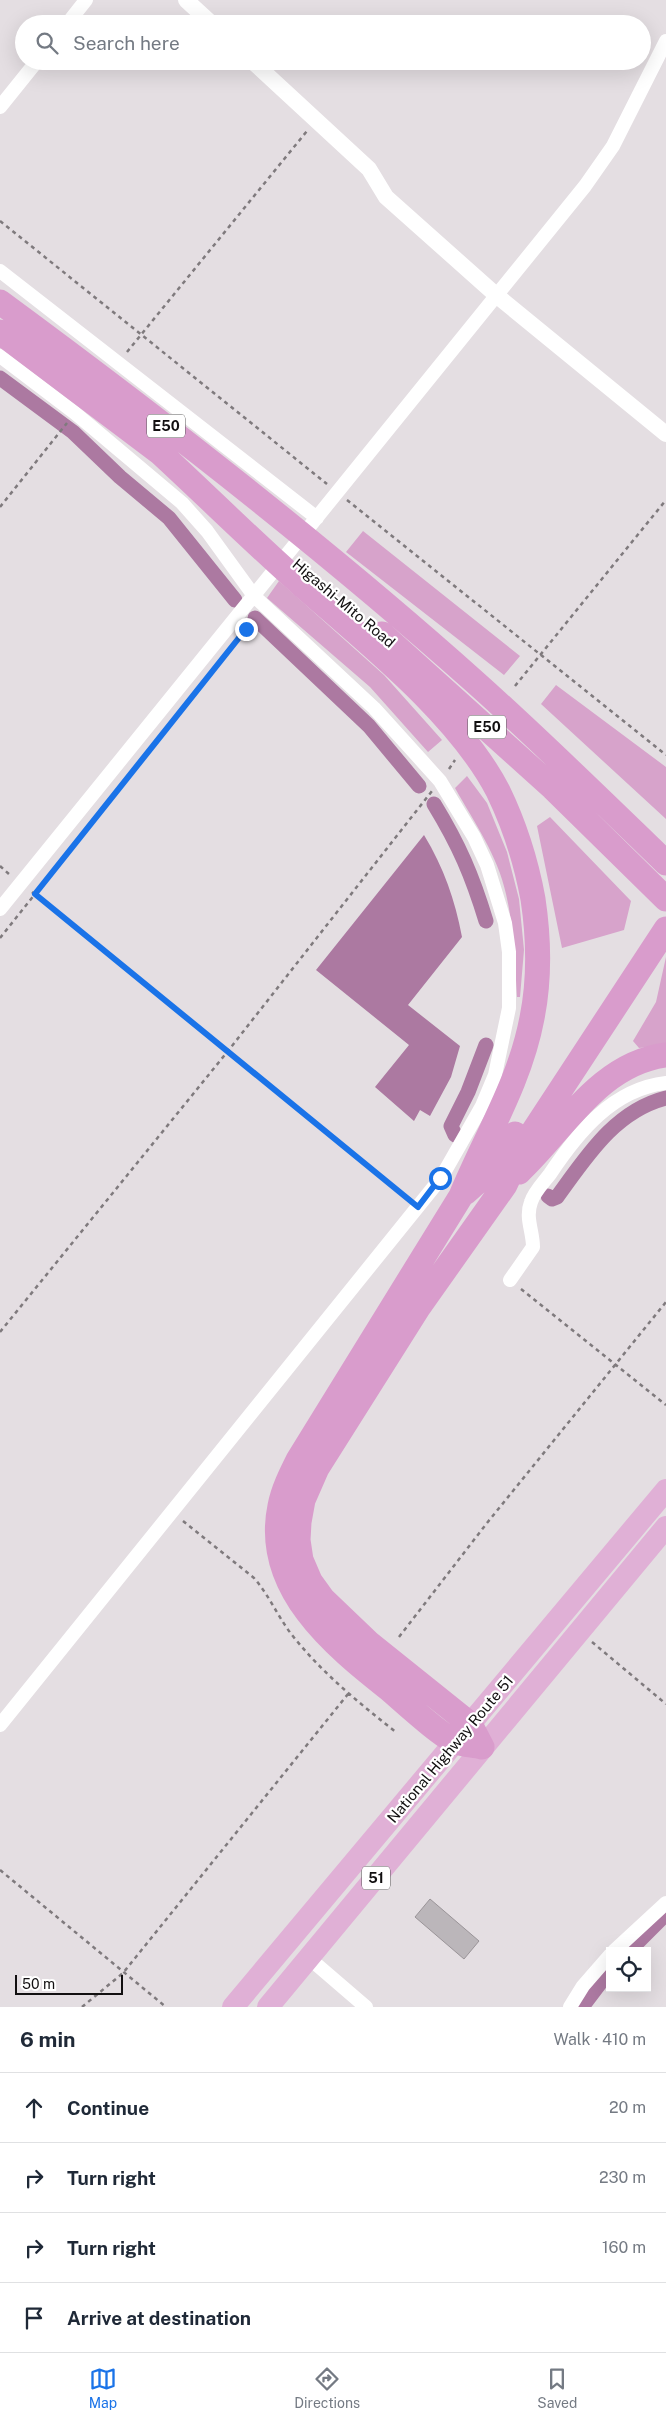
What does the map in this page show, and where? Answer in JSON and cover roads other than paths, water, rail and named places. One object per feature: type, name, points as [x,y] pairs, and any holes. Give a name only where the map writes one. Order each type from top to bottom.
[{"type":"highway","name":"Higashi-Mito Road","points":[[0,302],[168,427],[327,556],[430,643],[566,766],[666,863]]},
{"type":"highway","name":"E50","points":[[0,332],[156,449],[306,580]]},
{"type":"highway","name":"Higashi-Mito Road","points":[[306,580],[444,688],[553,788],[663,898]]},
{"type":"highway","points":[[306,580],[453,728],[497,789],[524,853],[535,912],[538,981],[524,1053],[511,1090],[477,1158],[462,1196],[298,1460],[280,1506],[278,1528],[279,1550],[284,1572],[296,1597],[311,1618],[355,1662],[482,1747]]},
{"type":"highway","points":[[430,643],[480,676],[666,839]]},
{"type":"highway","points":[[462,1196],[492,1169],[663,898]]},
{"type":"highway","points":[[462,1733],[369,1643],[340,1618],[310,1582],[301,1560],[298,1540],[302,1500],[317,1468],[418,1308],[505,1185],[522,1147],[666,929]]},
{"type":"highway","points":[[505,1185],[537,1155],[570,1115],[604,1083],[635,1065],[666,1055]]},
{"type":"highway","name":"National Highway Route 51","points":[[233,2007],[666,1490]]},
{"type":"highway","name":"National Highway Route 51","points":[[268,2007],[666,1526]]},
{"type":"street","points":[[74,15],[86,0]]},
{"type":"street","points":[[186,0],[202,15]]},
{"type":"street","points":[[0,909],[585,186],[613,146],[666,41]]},
{"type":"street","points":[[0,107],[30,70]]},
{"type":"street","points":[[262,70],[369,169],[386,197],[496,295],[666,434]]},
{"type":"street","points":[[0,271],[317,518]]},
{"type":"street","points":[[0,356],[72,417],[182,504],[207,531],[254,596],[374,708],[440,781],[474,837],[496,889],[510,952],[510,999],[504,1040],[495,1075],[485,1098],[440,1178],[0,1725]]},
{"type":"street","points":[[510,1280],[533,1247],[528,1217],[531,1201],[563,1154],[586,1126],[610,1106],[632,1092],[652,1085],[666,1084]]},
{"type":"street","points":[[618,1947],[666,1903]]},
{"type":"street","points":[[310,1958],[366,2007]]},
{"type":"street","points":[[570,2007],[583,1986],[606,1960]]},
{"type":"waterway","points":[[0,378],[73,432],[120,477],[169,518],[235,600]]},
{"type":"waterway","points":[[255,618],[369,726],[419,786]]},
{"type":"waterway","points":[[434,804],[451,833],[464,861],[486,921]]},
{"type":"waterway","points":[[455,1135],[451,1126],[468,1092],[486,1045]]},
{"type":"waterway","points":[[548,1196],[552,1199],[557,1197],[591,1151],[617,1124],[648,1104],[666,1098]]},
{"type":"waterway","points":[[633,1947],[666,1914]]},
{"type":"waterway","points":[[582,2007],[606,1975]]}]
